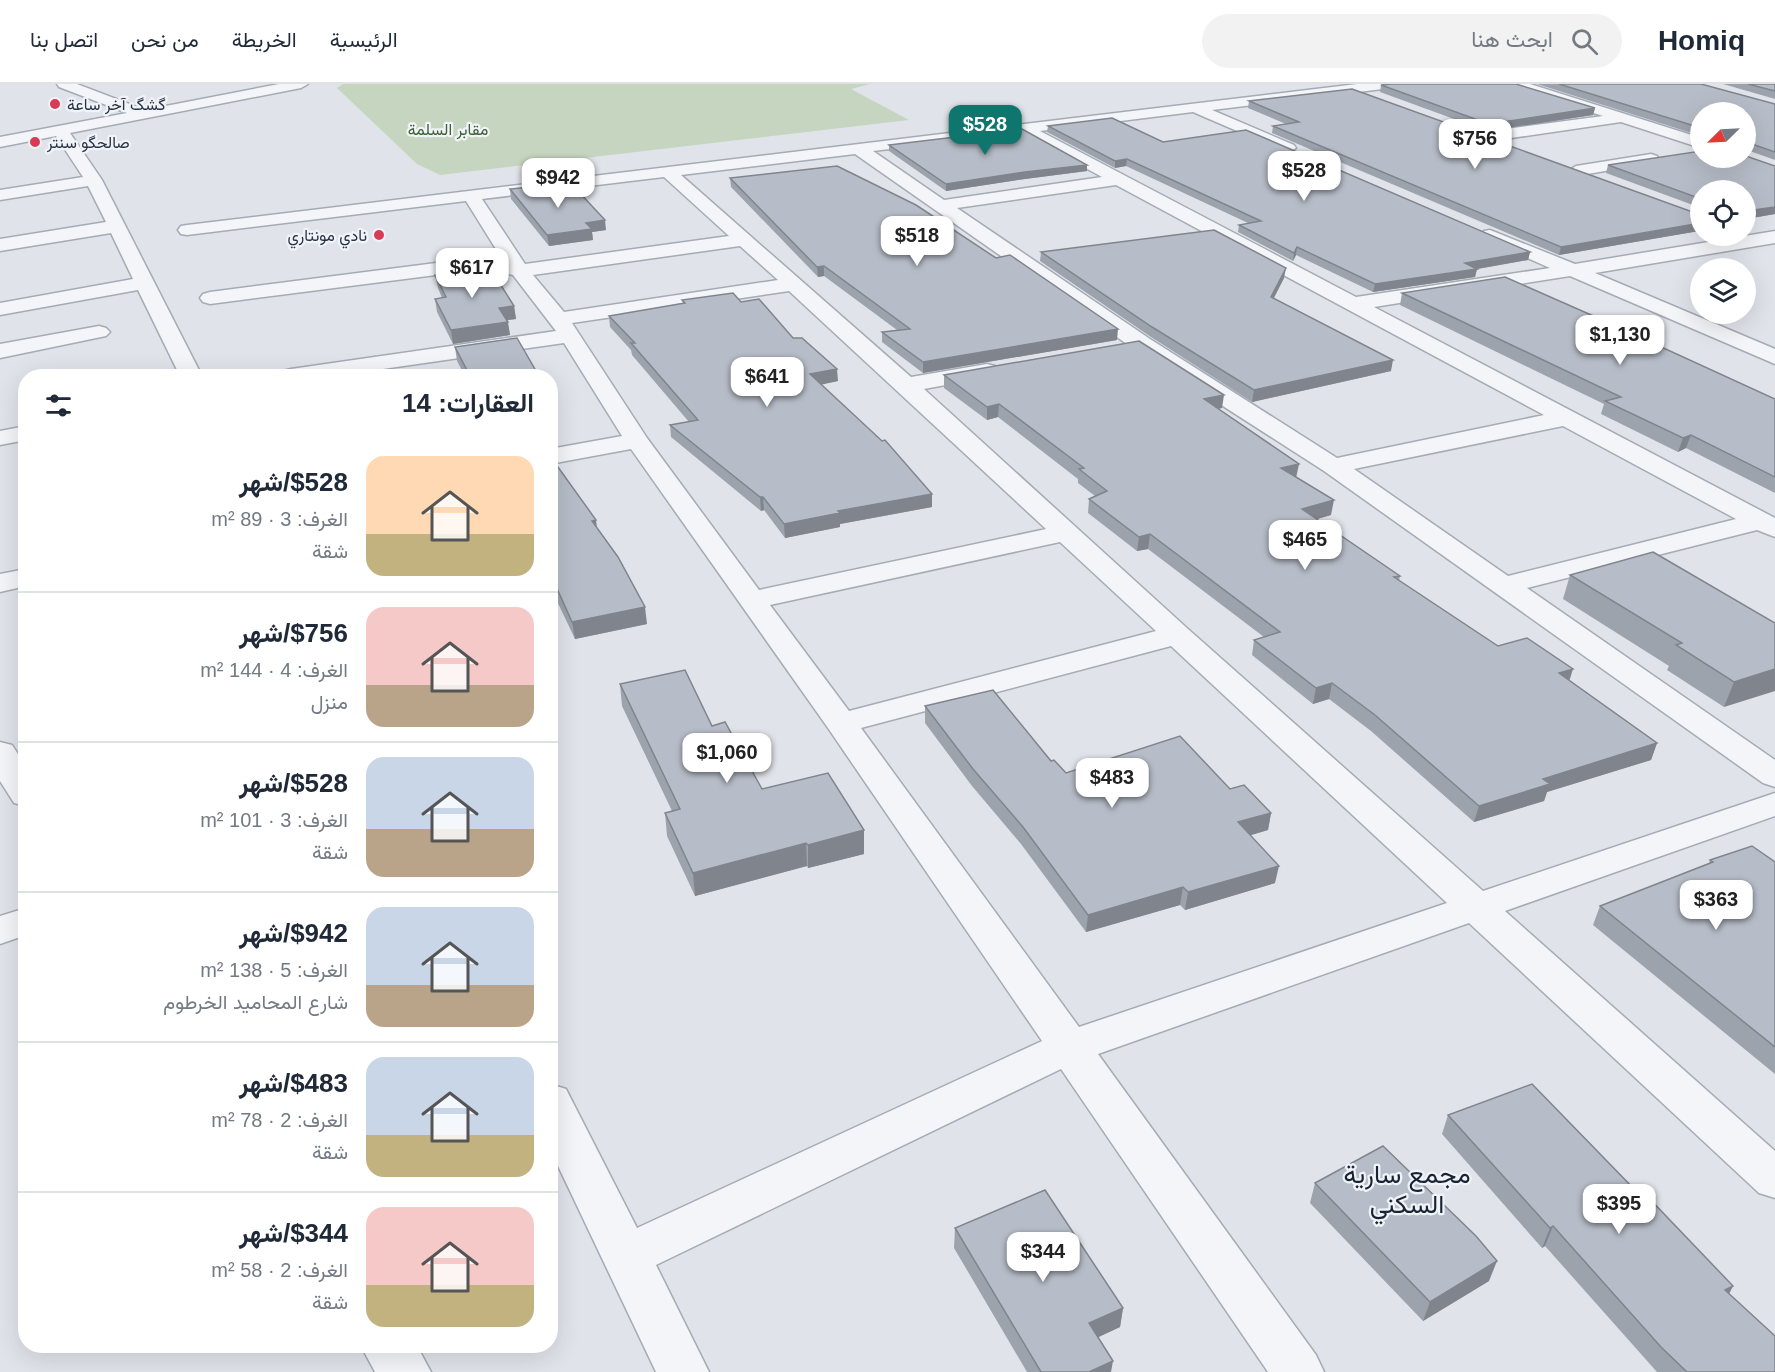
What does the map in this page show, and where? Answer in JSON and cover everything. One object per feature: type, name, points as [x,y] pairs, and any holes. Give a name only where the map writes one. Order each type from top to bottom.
[{"type":"street","points":[[64,84],[143,114]]},
{"type":"street","points":[[0,142],[59,123],[237,84]]},
{"type":"street","points":[[59,123],[143,114],[301,84]]},
{"type":"street","points":[[186,230],[1390,84]]},
{"type":"street","points":[[1516,84],[1690,139]]},
{"type":"street","points":[[1352,88],[1385,101]]},
{"type":"street","points":[[1192,107],[1301,154]]},
{"type":"street","points":[[1514,148],[1478,135],[1623,118]]},
{"type":"street","points":[[59,123],[94,180],[118,226],[142,283],[186,369]]},
{"type":"street","points":[[1023,128],[1768,525]]},
{"type":"street","points":[[859,148],[943,205],[1029,256],[1142,344],[1333,466],[1775,776]]},
{"type":"street","points":[[1607,182],[1571,169],[1690,153]]},
{"type":"street","points":[[668,172],[906,385],[1064,532],[1775,1179]]},
{"type":"street","points":[[943,205],[1120,179]]},
{"type":"street","points":[[0,195],[94,180]]},
{"type":"street","points":[[471,196],[520,271],[564,328],[637,441],[841,723],[1298,1372]]},
{"type":"street","points":[[0,245],[118,226]]},
{"type":"street","points":[[1476,229],[1775,357]]},
{"type":"street","points":[[1180,235],[1215,231]]},
{"type":"street","points":[[1353,304],[1506,279],[1574,272],[1762,236]]},
{"type":"street","points":[[210,298],[483,263],[520,271],[742,240]]},
{"type":"street","points":[[0,309],[142,283]]},
{"type":"street","points":[[331,369],[794,284]]},
{"type":"street","points":[[0,351],[99,332]]},
{"type":"street","points":[[1107,351],[1142,344]]},
{"type":"street","points":[[906,385],[1013,367]]},
{"type":"street","points":[[1333,466],[1566,417]]},
{"type":"street","points":[[0,438],[18,434]]},
{"type":"street","points":[[558,456],[637,441]]},
{"type":"street","points":[[1502,586],[1768,525]]},
{"type":"street","points":[[752,600],[1064,532]]},
{"type":"street","points":[[0,583],[18,579]]},
{"type":"street","points":[[841,723],[1177,635]]},
{"type":"street","points":[[0,752],[18,782]]},
{"type":"street","points":[[626,1256],[1069,1047],[1775,804]]},
{"type":"street","points":[[0,930],[18,924]]},
{"type":"street","points":[[558,1117],[683,1372]]},
{"type":"street","points":[[392,1353],[405,1372]]},
{"type":"green space","name":"مقابر السلمة","points":[[343,84],[870,84],[851,89],[909,120],[440,175],[417,164],[337,88]]},
{"type":"building","points":[[1516,84],[1595,108],[1489,124],[1381,85]]},
{"type":"building","points":[[1559,84],[1701,84],[1775,104],[1775,152],[1756,145],[1756,102],[1690,102],[1690,125]]},
{"type":"building","points":[[1748,84],[1775,84],[1775,91]]},
{"type":"building","points":[[1352,89],[1690,211],[1690,225],[1561,247],[1273,126],[1299,122],[1249,101]]},
{"type":"building","points":[[1112,118],[1163,142],[1246,130],[1530,252],[1465,263],[1477,269],[1375,284],[1297,247],[1294,253],[1239,225],[1261,221],[1127,159],[1115,161],[1048,126]]},
{"type":"building","points":[[1022,129],[1087,165],[946,184],[889,145]]},
{"type":"building","points":[[1690,153],[1690,168],[1756,168],[1756,159],[1775,166],[1775,207],[1756,210],[1756,180],[1690,180],[1690,195],[1608,165]]},
{"type":"building","points":[[837,166],[916,205],[996,258],[1010,255],[1118,329],[923,362],[882,332],[910,329],[824,266],[817,267],[730,178]]},
{"type":"building","points":[[549,185],[554,191],[577,190],[605,220],[586,223],[592,229],[547,235],[510,189]]},
{"type":"building","points":[[1214,230],[1286,268],[1271,297],[1393,360],[1254,390],[1152,327],[1041,252]]},
{"type":"building","points":[[490,268],[514,306],[499,308],[508,322],[451,330],[435,299],[446,297],[435,275]]},
{"type":"building","points":[[1505,277],[1775,399],[1775,477],[1691,435],[1683,438],[1605,401],[1621,397],[1402,293]]},
{"type":"building","points":[[733,293],[741,302],[759,299],[793,338],[802,338],[837,369],[810,374],[882,441],[885,440],[932,494],[838,511],[840,513],[784,524],[763,497],[760,497],[670,425],[698,420],[631,343],[635,343],[609,316],[685,303],[682,300]]},
{"type":"building","points":[[517,338],[535,369],[466,369],[455,347]]},
{"type":"building","points":[[1139,341],[1224,395],[1204,399],[1299,464],[1281,468],[1334,500],[1302,509],[1400,576],[1394,577],[1498,646],[1527,638],[1573,669],[1559,673],[1657,743],[1543,779],[1550,784],[1479,806],[1375,715],[1332,683],[1316,688],[1254,640],[1280,632],[1150,534],[1139,537],[1089,499],[1107,491],[1079,469],[1084,468],[999,404],[987,407],[944,375]]},
{"type":"building","points":[[558,467],[596,520],[592,521],[618,557],[645,607],[572,622],[558,591]]},
{"type":"building","points":[[1653,552],[1775,623],[1775,669],[1734,682],[1676,645],[1682,643],[1570,575]]},
{"type":"building","points":[[685,670],[712,726],[725,722],[762,789],[828,773],[864,830],[693,873],[665,813],[680,809],[620,684]]},
{"type":"building","points":[[993,690],[1051,761],[1054,760],[1066,773],[1180,736],[1230,789],[1244,785],[1271,813],[1238,822],[1279,866],[1188,892],[1183,887],[1088,915],[1023,827],[973,769],[925,706]]},
{"type":"building","points":[[1752,846],[1775,862],[1775,1047],[1600,906],[1713,862],[1710,860]]},
{"type":"building","points":[[1532,1084],[1639,1194],[1643,1192],[1733,1286],[1725,1290],[1775,1336],[1775,1372],[1687,1372],[1661,1347],[1553,1226],[1550,1228],[1448,1115]]},
{"type":"building","points":[[1383,1146],[1476,1236],[1497,1261],[1430,1302],[1315,1183]]},
{"type":"building","points":[[1045,1190],[1123,1308],[1089,1323],[1113,1361],[1089,1372],[1041,1372],[955,1228]]},
{"type":"place","name":"گشگ آخر ساعة","points":[[55,104]]},
{"type":"place","name":"صالحگو سنتر","points":[[35,142]]},
{"type":"place","name":"نادي مونتاري","points":[[379,235]]},
{"type":"district","name":"مجمع سارية السكني","points":[[1407,1189]]}]
